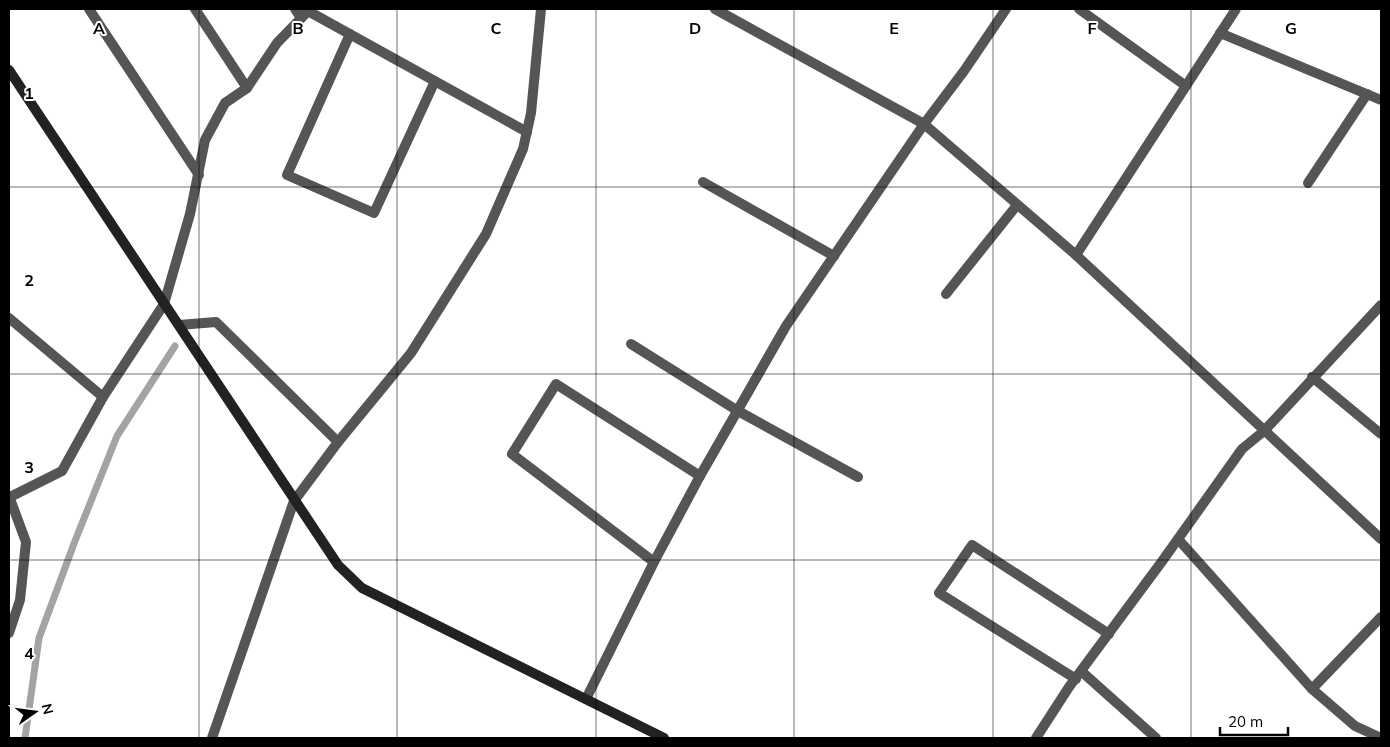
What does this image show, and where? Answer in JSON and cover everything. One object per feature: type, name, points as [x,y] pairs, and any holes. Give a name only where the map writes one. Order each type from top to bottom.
[{"type":"street","points":[[89,9],[199,174]]},
{"type":"street","points":[[195,9],[247,88]]},
{"type":"street","points":[[212,738],[294,501],[338,442],[411,353],[486,234],[523,149],[531,112],[541,9]]},
{"type":"street","points":[[715,9],[924,124],[1076,255],[1381,539]]},
{"type":"street","points":[[586,699],[654,562],[700,476],[786,326],[924,124],[964,71],[1006,9]]},
{"type":"street","points":[[1079,9],[1186,86]]},
{"type":"street","points":[[1076,255],[1236,9]]},
{"type":"street","points":[[9,633],[20,600],[26,542],[9,497],[62,471],[103,397],[164,304],[182,245],[205,140],[225,103],[247,88],[277,43],[303,11],[350,34],[527,132]]},
{"type":"street","points":[[1220,33],[1381,100]]},
{"type":"street","points":[[350,34],[287,175],[374,213],[435,81]]},
{"type":"street","points":[[9,70],[338,565],[362,588],[664,738]]},
{"type":"street","points":[[1308,183],[1367,94]]},
{"type":"street","points":[[702,182],[834,256]]},
{"type":"street","points":[[946,294],[1017,205]]},
{"type":"street","points":[[1036,738],[1079,675],[1242,449],[1264,431],[1312,377],[1381,305]]},
{"type":"street","points":[[9,318],[103,397]]},
{"type":"street","points":[[179,325],[216,322],[338,442]]},
{"type":"street","points":[[632,344],[738,411],[858,477]]},
{"type":"street","points":[[1312,377],[1381,434]]},
{"type":"street","points":[[654,562],[512,454],[556,384],[700,476]]},
{"type":"street","points":[[1178,539],[1312,689],[1355,726],[1381,738]]},
{"type":"street","points":[[1109,634],[972,545],[939,593],[1079,675],[1156,738]]},
{"type":"street","points":[[1312,689],[1381,617]]},
{"type":"waterway","points":[[25,738],[39,638],[75,541],[117,436],[175,346]]}]
